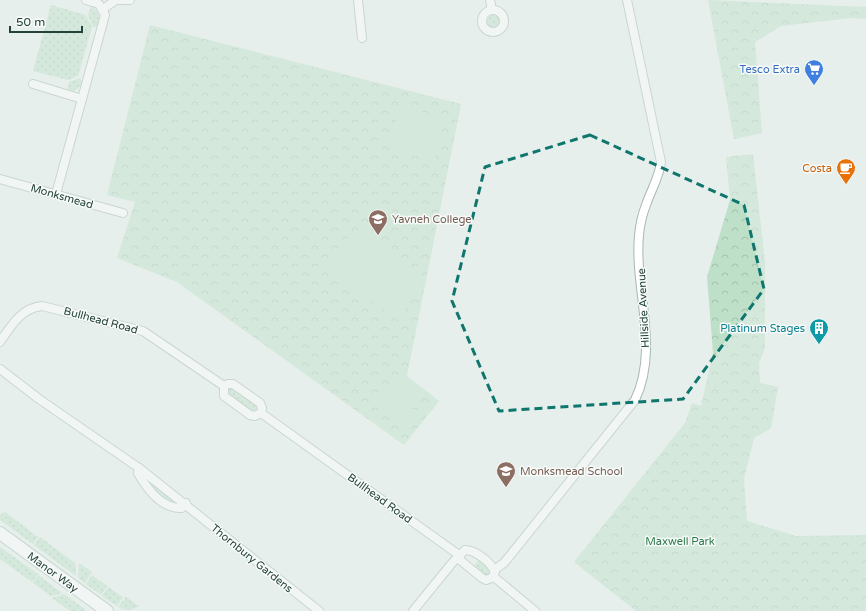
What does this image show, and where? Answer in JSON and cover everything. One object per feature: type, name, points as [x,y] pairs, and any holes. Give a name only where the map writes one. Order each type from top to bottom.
[{"type":"street","points":[[56,194],[105,15],[103,9],[98,4],[86,0]]},
{"type":"street","points":[[103,9],[116,0],[130,0]]},
{"type":"street","points":[[358,0],[362,38]]},
{"type":"street","points":[[490,0],[492,10]]},
{"type":"street","name":"Hillside Avenue","points":[[494,574],[635,400],[642,382],[646,356],[639,236],[643,214],[660,174],[661,162],[627,0]]},
{"type":"street","points":[[33,84],[82,99]]},
{"type":"street","name":"Monksmead","points":[[0,179],[123,213]]},
{"type":"street","name":"Bullhead Road","points":[[0,342],[15,321],[25,312],[33,307],[51,307],[143,331],[224,386]]},
{"type":"street","name":"Thornbury Gardens","points":[[0,369],[39,399],[139,468],[186,503],[221,533],[319,611]]},
{"type":"street","name":"Bullhead Road","points":[[224,386],[233,384],[260,403],[262,408],[261,413]]},
{"type":"street","name":"Bullhead Road","points":[[224,386],[224,396],[250,415],[255,416],[261,413]]},
{"type":"street","name":"Bullhead Road","points":[[261,413],[459,555],[460,560],[463,563],[482,578],[486,580],[494,574]]},
{"type":"street","points":[[139,468],[138,473],[146,487],[154,496],[174,508],[182,508],[186,503]]},
{"type":"street","name":"Manor Way","points":[[0,533],[107,611]]},
{"type":"street","name":"Bullhead Road","points":[[459,555],[465,550],[471,550],[491,565],[494,574],[535,611]]},
{"type":"street","points":[[413,611],[459,555]]},
{"type":"highlighted area","points":[[590,135],[744,205],[764,289],[683,399],[499,411],[452,301],[485,167]]},
{"type":"green space","points":[[708,0],[866,7],[866,19],[851,18],[781,26],[755,42],[762,133],[734,139]]},
{"type":"green space","points":[[51,5],[86,15],[92,27],[78,76],[68,80],[33,71]]},
{"type":"green space","points":[[91,6],[98,14],[98,26],[93,27],[88,15]]},
{"type":"green space","points":[[494,15],[499,17],[501,22],[499,27],[494,29],[489,27],[487,22],[489,17]]},
{"type":"green space","name":"Yavneh College","points":[[150,25],[461,104],[407,376],[439,401],[404,445],[177,282],[117,258],[135,202],[107,195]]},
{"type":"green space","points":[[80,78],[82,82],[78,88],[72,91],[67,90],[69,82]]},
{"type":"green space","points":[[399,107],[443,117],[434,160],[390,150]]},
{"type":"green space","name":"Maxwell Park","points":[[753,154],[765,262],[765,348],[759,363],[760,383],[778,387],[771,428],[754,438],[744,479],[747,521],[796,536],[866,535],[866,611],[636,611],[574,562],[685,423],[692,403],[701,406],[713,353],[707,277],[730,200],[726,157]]},
{"type":"green space","points":[[355,228],[427,280],[398,320],[327,268]]},
{"type":"green space","points":[[401,373],[423,390],[410,406],[421,416],[408,432],[375,405]]},
{"type":"green space","points":[[230,387],[258,406],[258,410],[253,413],[227,394],[227,388]]},
{"type":"green space","points":[[144,477],[178,503],[174,505],[165,500],[150,486]]},
{"type":"green space","points":[[5,512],[38,537],[33,544],[0,520],[0,515]]},
{"type":"green space","points":[[40,537],[76,564],[76,576],[34,545]]},
{"type":"green space","points":[[0,547],[38,574],[32,582],[0,559]]},
{"type":"green space","points":[[479,560],[490,570],[488,575],[485,576],[469,562],[474,566]]},
{"type":"green space","points":[[79,563],[92,572],[85,583],[78,578]]},
{"type":"green space","points":[[38,575],[62,593],[51,596],[33,583]]},
{"type":"green space","points":[[92,575],[107,586],[101,595],[86,584]]},
{"type":"green space","points":[[108,587],[123,597],[117,606],[102,596]]},
{"type":"green space","points":[[64,594],[86,610],[70,611],[52,598]]},
{"type":"green space","points":[[126,597],[139,606],[128,610],[118,607]]},
{"type":"place","name":"Tesco Extra","points":[[814,86]]},
{"type":"place","name":"Costa","points":[[846,185]]},
{"type":"place","name":"Yavneh College","points":[[378,236]]},
{"type":"place","name":"Platinum Stages","points":[[819,345]]},
{"type":"place","name":"Monksmead School","points":[[506,488]]}]
